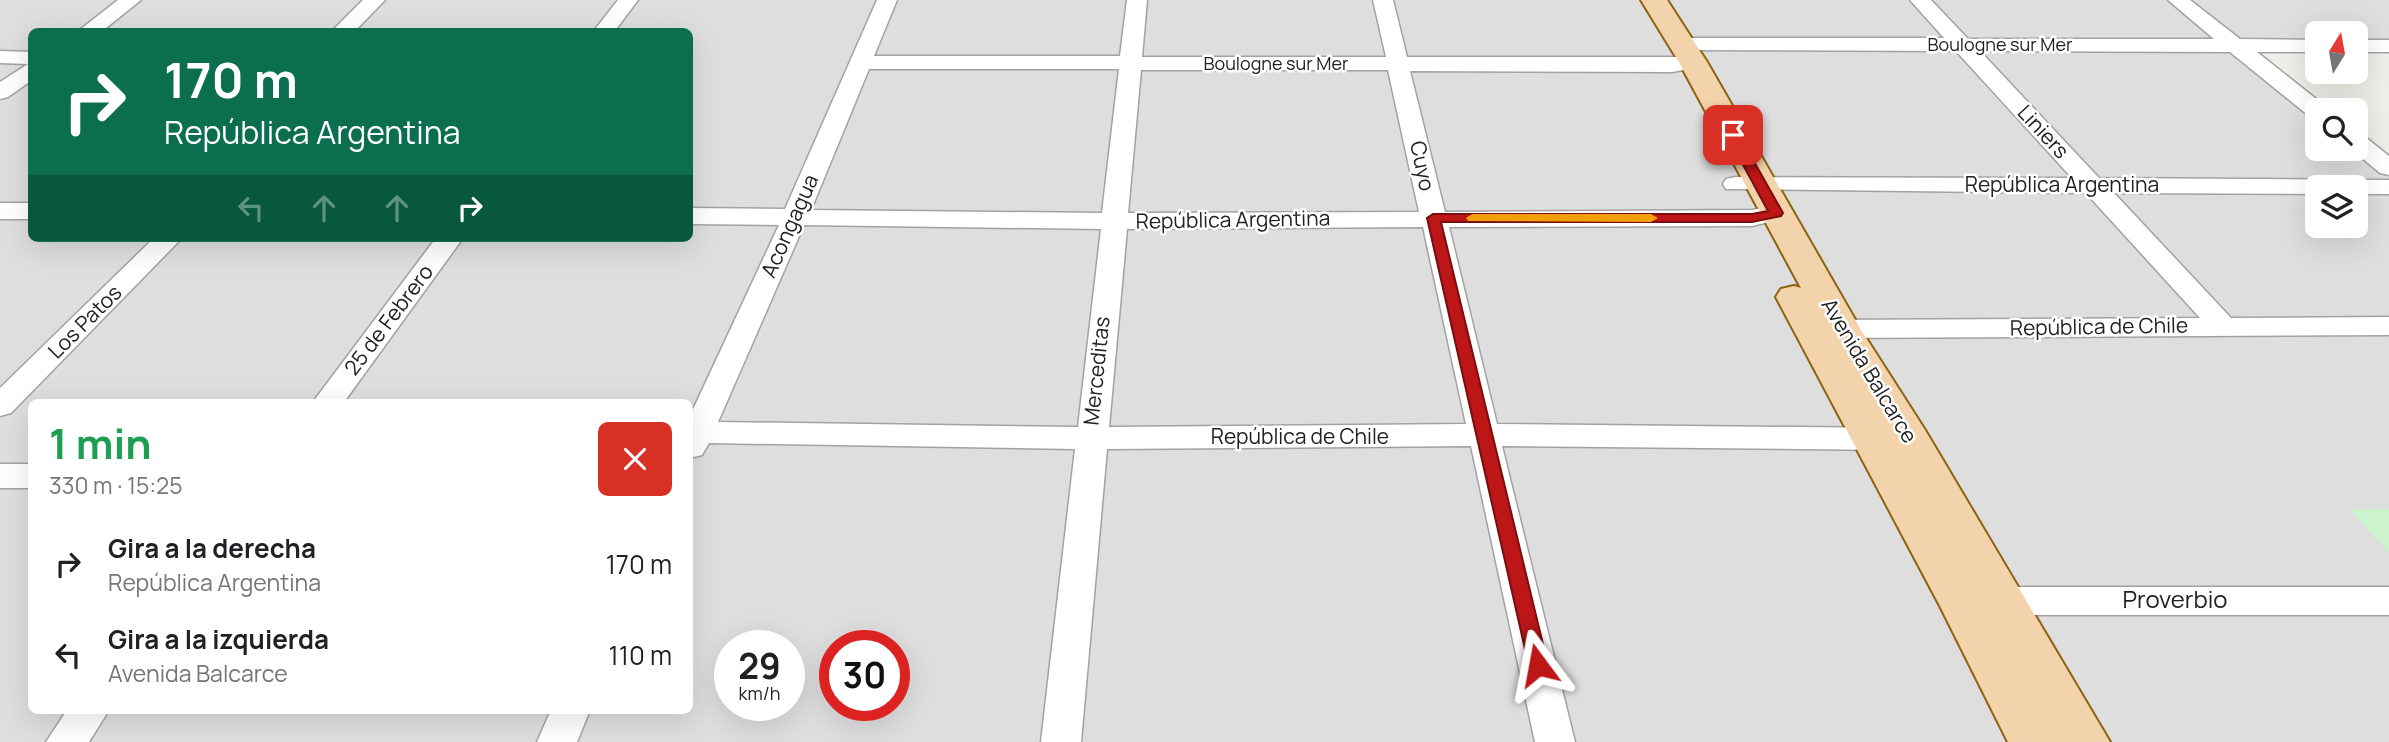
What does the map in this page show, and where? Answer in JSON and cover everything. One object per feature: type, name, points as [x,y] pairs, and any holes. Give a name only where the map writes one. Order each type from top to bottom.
[{"type":"main road","name":"Avenida Balcarce","points":[[1633,0],[1682,57]]},
{"type":"main road","name":"Avenida Balcarce","points":[[1654,0],[1756,200],[1826,329],[1871,438],[1962,603],[2034,742]]},
{"type":"main road","name":"Avenida Balcarce","points":[[1826,329],[1911,440],[2000,600],[2084,742]]},
{"type":"street","points":[[92,28],[131,0]]},
{"type":"street","points":[[345,28],[375,0]]},
{"type":"street","points":[[606,28],[628,0]]},
{"type":"street","name":"Acongagua","points":[[693,436],[795,218],[887,0]]},
{"type":"street","name":"Merceditas","points":[[1060,742],[1137,0]]},
{"type":"street","name":"Cuyo","points":[[1383,0],[1555,742]]},
{"type":"street","name":"Liniers","points":[[1920,0],[2223,326]]},
{"type":"street","points":[[2178,0],[2305,102]]},
{"type":"street","name":"Boulogne sur Mer","points":[[860,62],[1400,65],[1962,45],[2305,46]]},
{"type":"street","points":[[2368,46],[2389,46]]},
{"type":"street","points":[[0,57],[28,58]]},
{"type":"street","points":[[0,92],[28,73]]},
{"type":"street","points":[[2368,151],[2389,168]]},
{"type":"street","name":"República Argentina","points":[[693,216],[1114,221],[1433,218],[2092,185],[2389,187]]},
{"type":"street","points":[[0,211],[28,211]]},
{"type":"street","name":"Los Patos","points":[[0,406],[165,242]]},
{"type":"street","name":"25 de Febrero","points":[[330,399],[447,242]]},
{"type":"street","name":"República de Chile","points":[[1826,329],[2389,326]]},
{"type":"street","name":"República de Chile","points":[[693,438],[1485,435],[1911,440]]},
{"type":"street","points":[[0,476],[28,476]]},
{"type":"street","name":"Proverbio","points":[[1962,603],[2000,600],[2389,601]]},
{"type":"street","points":[[66,742],[87,714]]},
{"type":"street","points":[[557,742],[569,714]]},
{"type":"shaded area","points":[[0,0],[2389,0],[2389,46],[2368,46],[2368,21],[2305,21],[2305,46],[2236,46],[2305,101],[2305,161],[2368,161],[2368,151],[2389,168],[2389,742],[0,742]]},
{"type":"green space","points":[[2350,509],[2389,509],[2389,553]]},
{"type":"slow traffic","points":[[1472,218],[1651,218]]},
{"type":"route","points":[[1538,665],[1433,218],[1752,218],[1776,213],[1733,135]]}]
